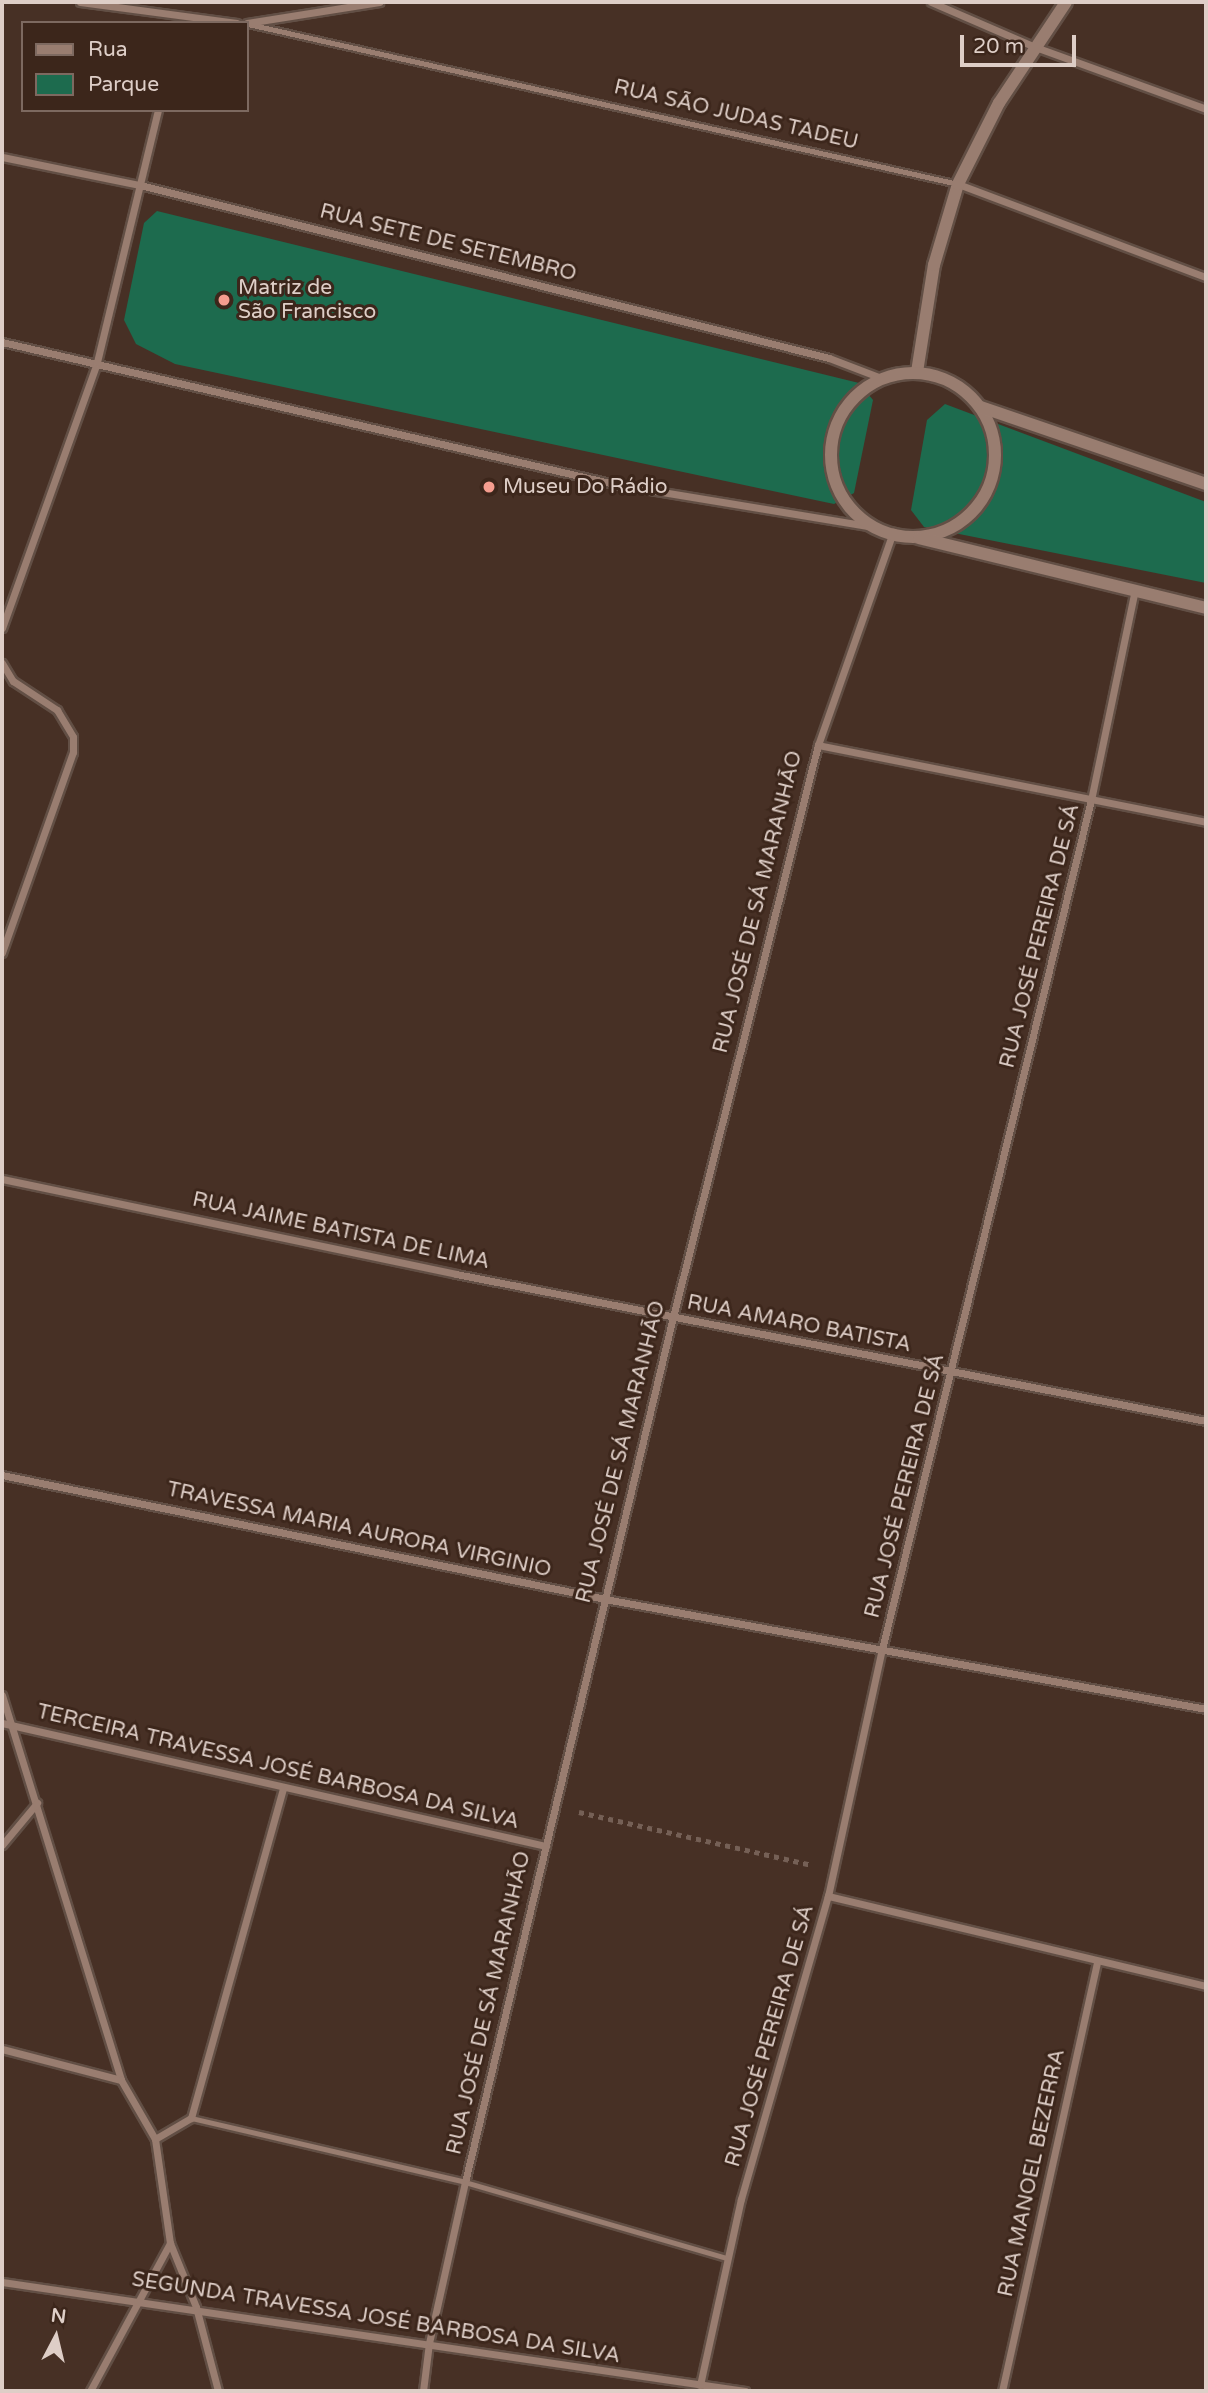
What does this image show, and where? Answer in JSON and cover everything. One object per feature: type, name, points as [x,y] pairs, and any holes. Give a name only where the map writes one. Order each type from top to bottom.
[{"type":"street","points":[[80,2],[180,19],[208,21]]},
{"type":"street","points":[[248,24],[379,2]]},
{"type":"street","points":[[931,2],[1035,47],[1206,109]]},
{"type":"street","points":[[917,372],[933,265],[958,184],[999,103],[1066,2]]},
{"type":"street","points":[[2,628],[97,362],[158,112]]},
{"type":"street","name":"RUA SETE DE SETEMBRO","points":[[2,157],[140,185],[829,358],[881,378]]},
{"type":"street","name":"RUA SÃO JUDAS TADEU","points":[[958,184],[1206,277]]},
{"type":"street","points":[[2,342],[614,484],[873,527],[1134,594],[1206,608]]},
{"type":"street","points":[[873,527],[845,503],[831,468],[833,432],[851,399],[881,378],[917,372],[953,382],[981,407],[1206,484]]},
{"type":"street","points":[[919,538],[945,531],[975,509],[993,477],[995,441],[981,407]]},
{"type":"street","name":"RUA JOSÉ DE SÁ MARANHÃO","points":[[423,2391],[429,2343],[466,2182],[673,1317],[818,745],[893,532]]},
{"type":"street","name":"RUA JOSÉ PEREIRA DE SÁ","points":[[700,2385],[726,2258],[828,1896],[882,1649],[1091,800],[1134,594]]},
{"type":"street","points":[[2,663],[13,681],[57,710],[73,737],[73,752],[2,953]]},
{"type":"street","points":[[818,745],[1206,822]]},
{"type":"street","name":"RUA JAIME BATISTA DE LIMA","points":[[2,1179],[673,1317]]},
{"type":"street","name":"RUA AMARO BATISTA","points":[[673,1317],[1206,1421]]},
{"type":"street","name":"TRAVESSA MARIA AURORA VIRGINIO","points":[[2,1475],[606,1599],[1206,1709]]},
{"type":"street","points":[[2,1695],[121,2080],[155,2139],[170,2243],[196,2307],[218,2391]]},
{"type":"street","name":"TERCEIRA TRAVESSA JOSÉ BARBOSA DA SILVA","points":[[2,1723],[546,1846]]},
{"type":"street","points":[[155,2139],[191,2118],[283,1788]]},
{"type":"street","points":[[2,1845],[37,1803]]},
{"type":"street","points":[[828,1896],[1206,1986]]},
{"type":"street","name":"RUA MANOEL BEZERRA","points":[[1002,2391],[1097,1961]]},
{"type":"street","points":[[2,2049],[121,2080]]},
{"type":"street","points":[[90,2391],[170,2243]]},
{"type":"street","name":"SEGUNDA TRAVESSA JOSÉ BARBOSA DA SILVA","points":[[2,2282],[196,2307],[745,2391]]},
{"type":"lane","name":"RUA SÃO JUDAS TADEU","points":[[248,24],[958,184]]},
{"type":"lane","points":[[191,2118],[466,2182],[726,2258]]},
{"type":"path","points":[[557,1807],[834,1870]]},
{"type":"green space","points":[[157,211],[859,383],[873,400],[854,493],[834,504],[175,364],[136,344],[124,320],[144,223]]},
{"type":"green space","points":[[945,404],[1206,502],[1206,583],[924,527],[911,510],[927,420]]},
{"type":"place","name":"Matriz de São Francisco","points":[[224,300]]},
{"type":"place","name":"Museu Do Rádio","points":[[489,487]]}]
